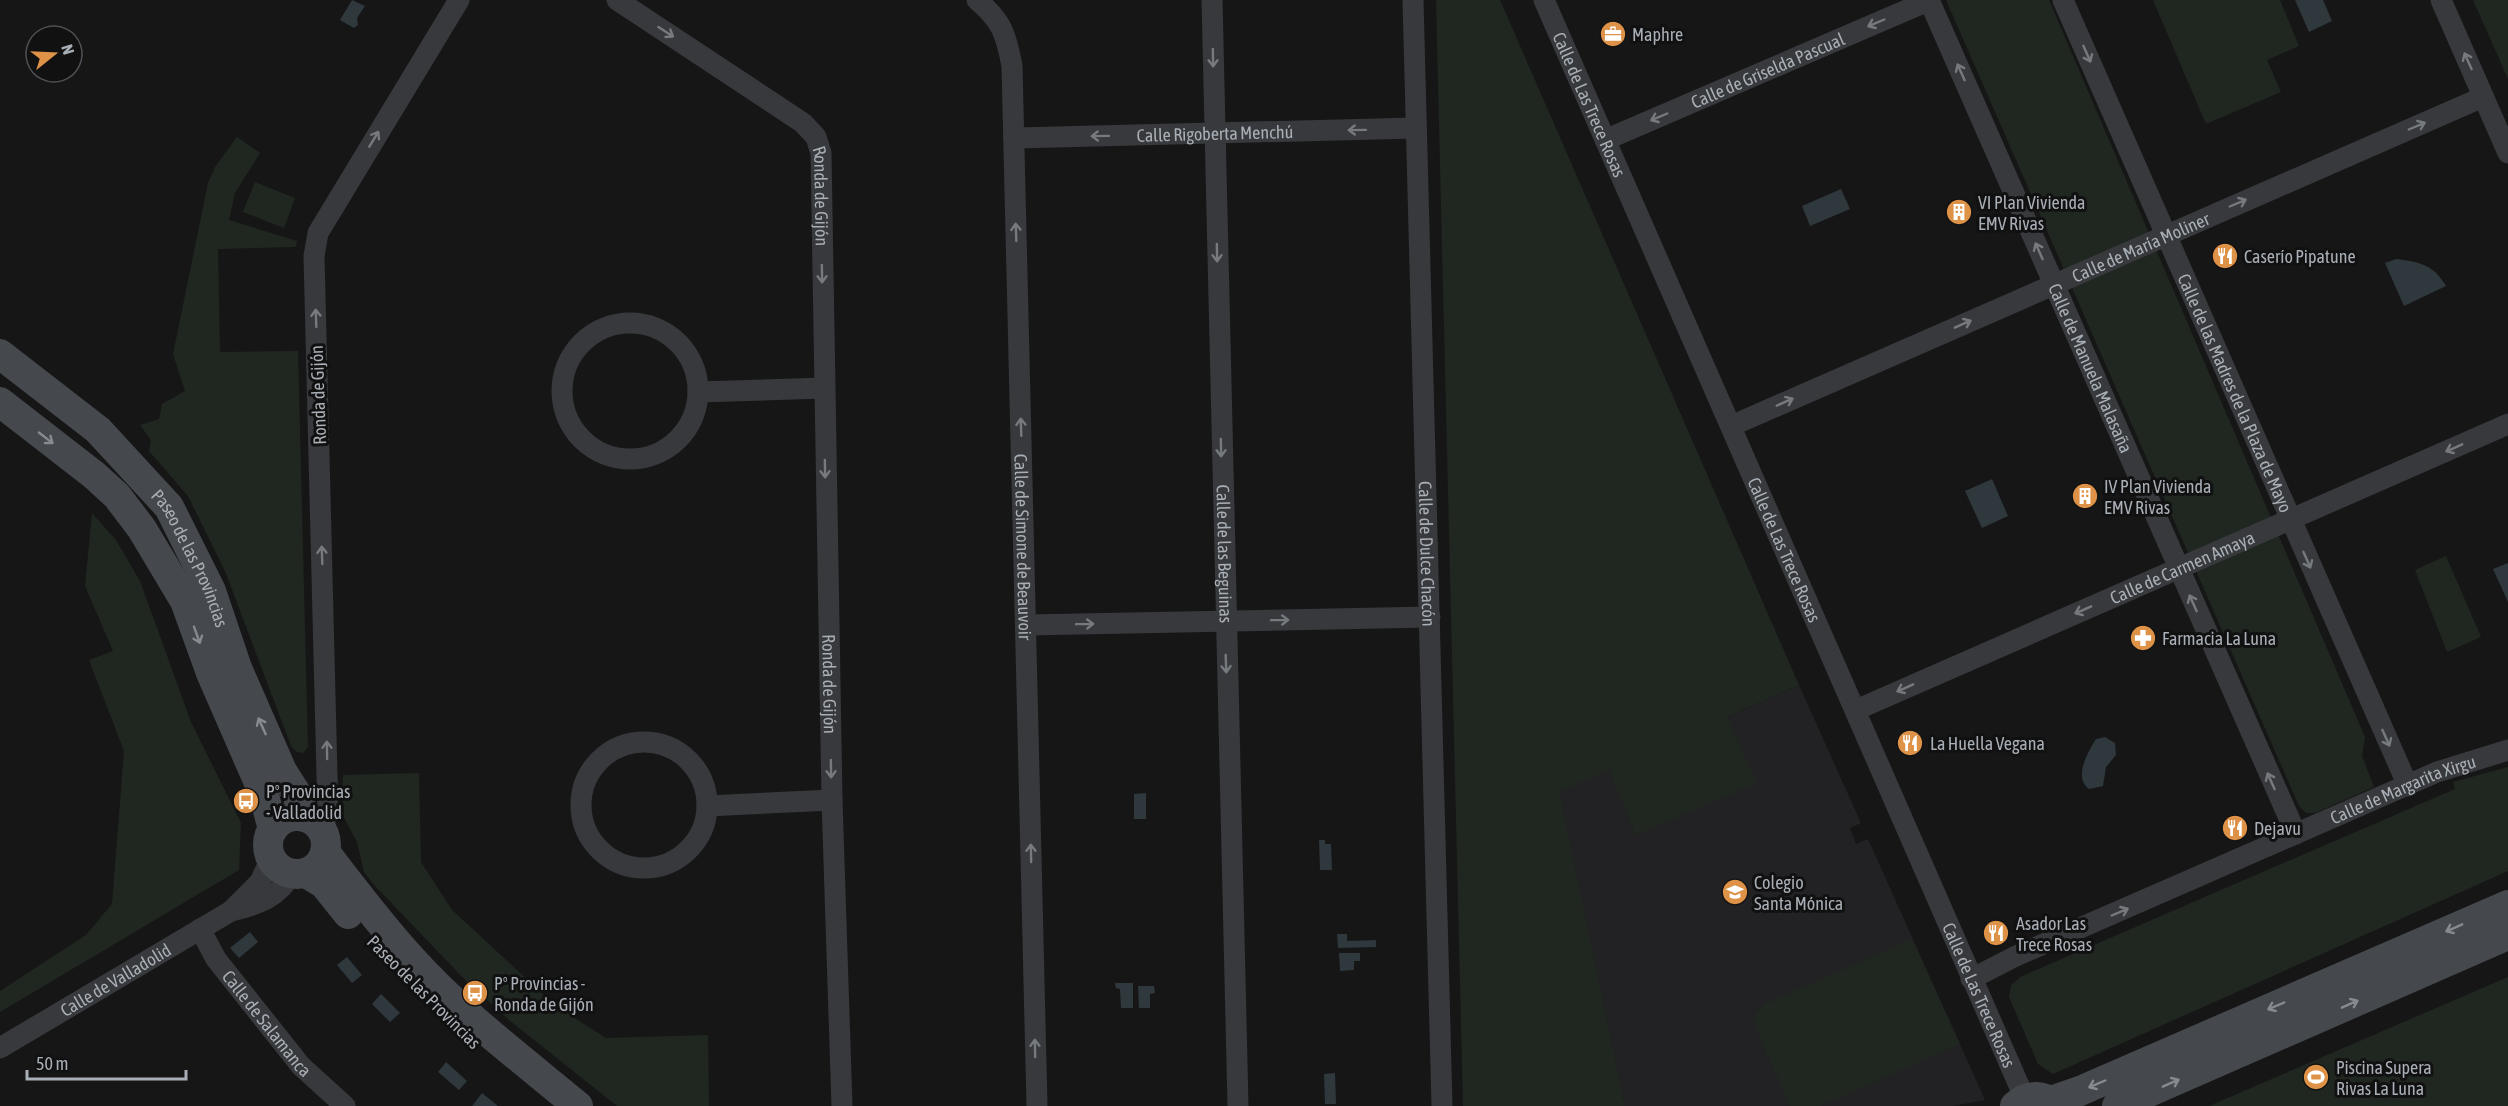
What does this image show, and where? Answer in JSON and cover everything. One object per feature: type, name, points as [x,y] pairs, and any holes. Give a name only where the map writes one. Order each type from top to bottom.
[{"type":"street","name":"Ronda de Gijón","points":[[303,850],[328,815],[314,256],[318,233],[459,0]]},
{"type":"street","name":"Ronda de Gijón","points":[[617,0],[803,123],[816,137],[821,153],[832,800],[842,1106]]},
{"type":"street","name":"Calle de Simone de Beauvoir","points":[[977,0],[993,14],[1006,35],[1012,66],[1037,1106]]},
{"type":"street","name":"Calle de las Beguinas","points":[[1212,0],[1238,1106]]},
{"type":"street","name":"Calle de Dulce Chacón","points":[[1413,0],[1442,1106]]},
{"type":"street","name":"Calle de Las Trece Rosas","points":[[1544,0],[1856,710],[1971,979],[2037,1103]]},
{"type":"street","name":"Calle de Griselda Pascual","points":[[1605,140],[1930,0]]},
{"type":"street","name":"Calle de Manuela Malasaña","points":[[1930,0],[2296,834]]},
{"type":"street","name":"Calle de las Madres de la Plaza de Mayo","points":[[2063,0],[2408,786]]},
{"type":"street","points":[[2441,0],[2508,153]]},
{"type":"street","name":"Calle de María Moliner","points":[[1731,426],[2483,97]]},
{"type":"street","name":"Calle Rigoberta Menchú","points":[[1014,138],[1416,128]]},
{"type":"street","points":[[626,322],[648,325],[669,334],[685,350],[695,370],[698,392],[694,415],[683,434],[674,442],[666,449],[645,458],[622,459],[600,453],[581,440],[568,421],[562,399],[562,377],[570,356],[585,338],[604,327],[626,322]]},
{"type":"street","name":"Paseo de las Provincias","points":[[0,354],[98,430],[169,507],[211,591],[237,668],[282,771],[298,796],[303,850],[472,1018],[578,1106]]},
{"type":"street","points":[[698,392],[824,388]]},
{"type":"street","name":"Paseo de las Provincias","points":[[0,402],[94,475],[117,496],[142,529],[185,601],[211,673],[263,792],[273,828],[287,818],[324,884],[393,966],[455,1028],[550,1106]]},
{"type":"street","name":"Calle de Carmen Amaya","points":[[1856,710],[2508,424]]},
{"type":"street","points":[[1027,625],[1430,617]]},
{"type":"street","points":[[645,742],[673,749],[695,768],[704,786],[707,806],[704,825],[695,843],[681,856],[663,865],[643,868],[624,865],[606,855],[592,841],[584,824],[581,804],[584,784],[600,760],[625,744],[645,742]]},
{"type":"street","name":"Calle de Margarita Xirgu","points":[[1971,979],[2016,956],[2438,772],[2508,750]]},
{"type":"street","points":[[707,806],[832,800]]},
{"type":"street","name":"Calle de Valladolid","points":[[0,1048],[231,911],[260,882],[303,850]]},
{"type":"street","points":[[2037,1103],[2080,1091],[2508,905]]},
{"type":"street","name":"Calle de Salamanca","points":[[200,929],[216,959],[301,1066],[345,1106]]},
{"type":"street","points":[[2117,1106],[2508,935]]},
{"type":"shaded area","points":[[352,0],[365,6],[357,18],[358,25],[354,28],[340,20]]},
{"type":"shaded area","points":[[1436,0],[1500,0],[1799,685],[1727,717],[1757,783],[1636,835],[1609,770],[1559,792],[1625,1106],[1463,1106]]},
{"type":"shaded area","points":[[1946,0],[2049,0],[2365,737],[2362,756],[2374,787],[2315,813],[2306,813],[2299,806]]},
{"type":"shaded area","points":[[2153,0],[2280,0],[2299,46],[2267,60],[2281,92],[2206,124]]},
{"type":"shaded area","points":[[2295,0],[2323,0],[2332,21],[2309,32]]},
{"type":"shaded area","points":[[2473,0],[2508,0],[2508,79]]},
{"type":"shaded area","points":[[237,137],[260,153],[235,193],[229,220],[297,241],[296,247],[218,249],[220,352],[298,351],[308,747],[303,753],[297,752],[291,746],[225,571],[188,496],[149,451],[151,440],[140,425],[159,419],[162,404],[185,391],[173,354],[208,183],[215,167]]},
{"type":"shaded area","points":[[255,182],[295,198],[284,228],[243,212]]},
{"type":"shaded area","points":[[1841,189],[1850,209],[1810,226],[1802,206]]},
{"type":"shaded area","points":[[2396,259],[2431,269],[2446,286],[2404,306],[2385,263]]},
{"type":"shaded area","points":[[1992,479],[2008,516],[1982,528],[1965,491]]},
{"type":"shaded area","points":[[92,513],[116,540],[140,581],[191,722],[241,823],[239,870],[0,1012],[0,991],[86,935],[112,904],[124,751],[89,660],[113,651],[85,586]]},
{"type":"shaded area","points":[[2446,556],[2481,637],[2447,652],[2415,570]]},
{"type":"shaded area","points":[[2508,563],[2508,602],[2493,569]]},
{"type":"shaded area","name":"Colegio Santa Mónica","points":[[1799,685],[1861,823],[1850,828],[1856,844],[1868,839],[1985,1100],[1953,1106],[1625,1106],[1558,792]]},
{"type":"shaded area","points":[[2105,737],[2115,743],[2116,755],[2106,767],[2103,786],[2089,789],[2082,778],[2084,764],[2096,739]]},
{"type":"shaded area","points":[[2508,767],[2508,871],[2053,1074],[2038,1064],[2009,997],[2011,985],[2022,976],[2455,789],[2453,782]]},
{"type":"shaded area","points":[[419,773],[421,862],[452,910],[556,1006],[606,1038],[708,1035],[709,1106],[617,1106],[509,1020],[484,997],[487,992],[473,980],[469,984],[375,886],[364,872],[357,842],[342,814],[343,775]]},
{"type":"shaded area","points":[[1146,793],[1146,819],[1134,819],[1134,794]]},
{"type":"shaded area","points":[[1319,840],[1325,840],[1325,844],[1331,844],[1332,870],[1320,870]]},
{"type":"shaded area","points":[[250,932],[258,942],[239,958],[230,948]]},
{"type":"shaded area","points":[[1337,934],[1347,934],[1347,941],[1376,940],[1376,947],[1338,948]]},
{"type":"shaded area","points":[[1912,939],[1960,1044],[1821,1106],[1790,1106],[1756,1029],[1757,1012],[1765,1004]]},
{"type":"shaded area","points":[[1339,953],[1360,953],[1360,961],[1354,961],[1354,970],[1340,971]]},
{"type":"shaded area","points":[[347,957],[362,975],[352,983],[337,965]]},
{"type":"shaded area","points":[[2508,977],[2508,1106],[2209,1106]]},
{"type":"shaded area","points":[[1115,983],[1133,983],[1133,1008],[1121,1008],[1120,989],[1116,988]]},
{"type":"shaded area","points":[[1138,986],[1154,986],[1155,993],[1150,994],[1150,1008],[1139,1008]]},
{"type":"shaded area","points":[[381,994],[400,1013],[390,1022],[372,1004]]},
{"type":"shaded area","points":[[446,1062],[467,1081],[459,1090],[438,1072]]},
{"type":"shaded area","points":[[1335,1073],[1336,1104],[1325,1104],[1324,1074]]},
{"type":"shaded area","points":[[482,1093],[498,1106],[472,1106]]},
{"type":"place","name":"Maphre","points":[[1613,34]]},
{"type":"place","name":"VI Plan Vivienda EMV Rivas","points":[[1959,212]]},
{"type":"place","name":"Caserío Pipatune","points":[[2225,256]]},
{"type":"place","name":"IV Plan Vivienda EMV Rivas","points":[[2085,496]]},
{"type":"place","name":"Farmacia La Luna","points":[[2143,638]]},
{"type":"place","name":"La Huella Vegana","points":[[1910,743]]},
{"type":"place","name":"Pº Provincias - Valladolid","points":[[246,801]]},
{"type":"place","name":"Dejavu","points":[[2235,828]]},
{"type":"place","name":"Colegio Santa Mónica","points":[[1735,892]]},
{"type":"place","name":"Asador Las Trece Rosas","points":[[1996,933]]},
{"type":"place","name":"Pº Provincias - Ronda de Gijón","points":[[475,993]]},
{"type":"place","name":"Piscina Supera Rivas La Luna","points":[[2316,1077]]}]
